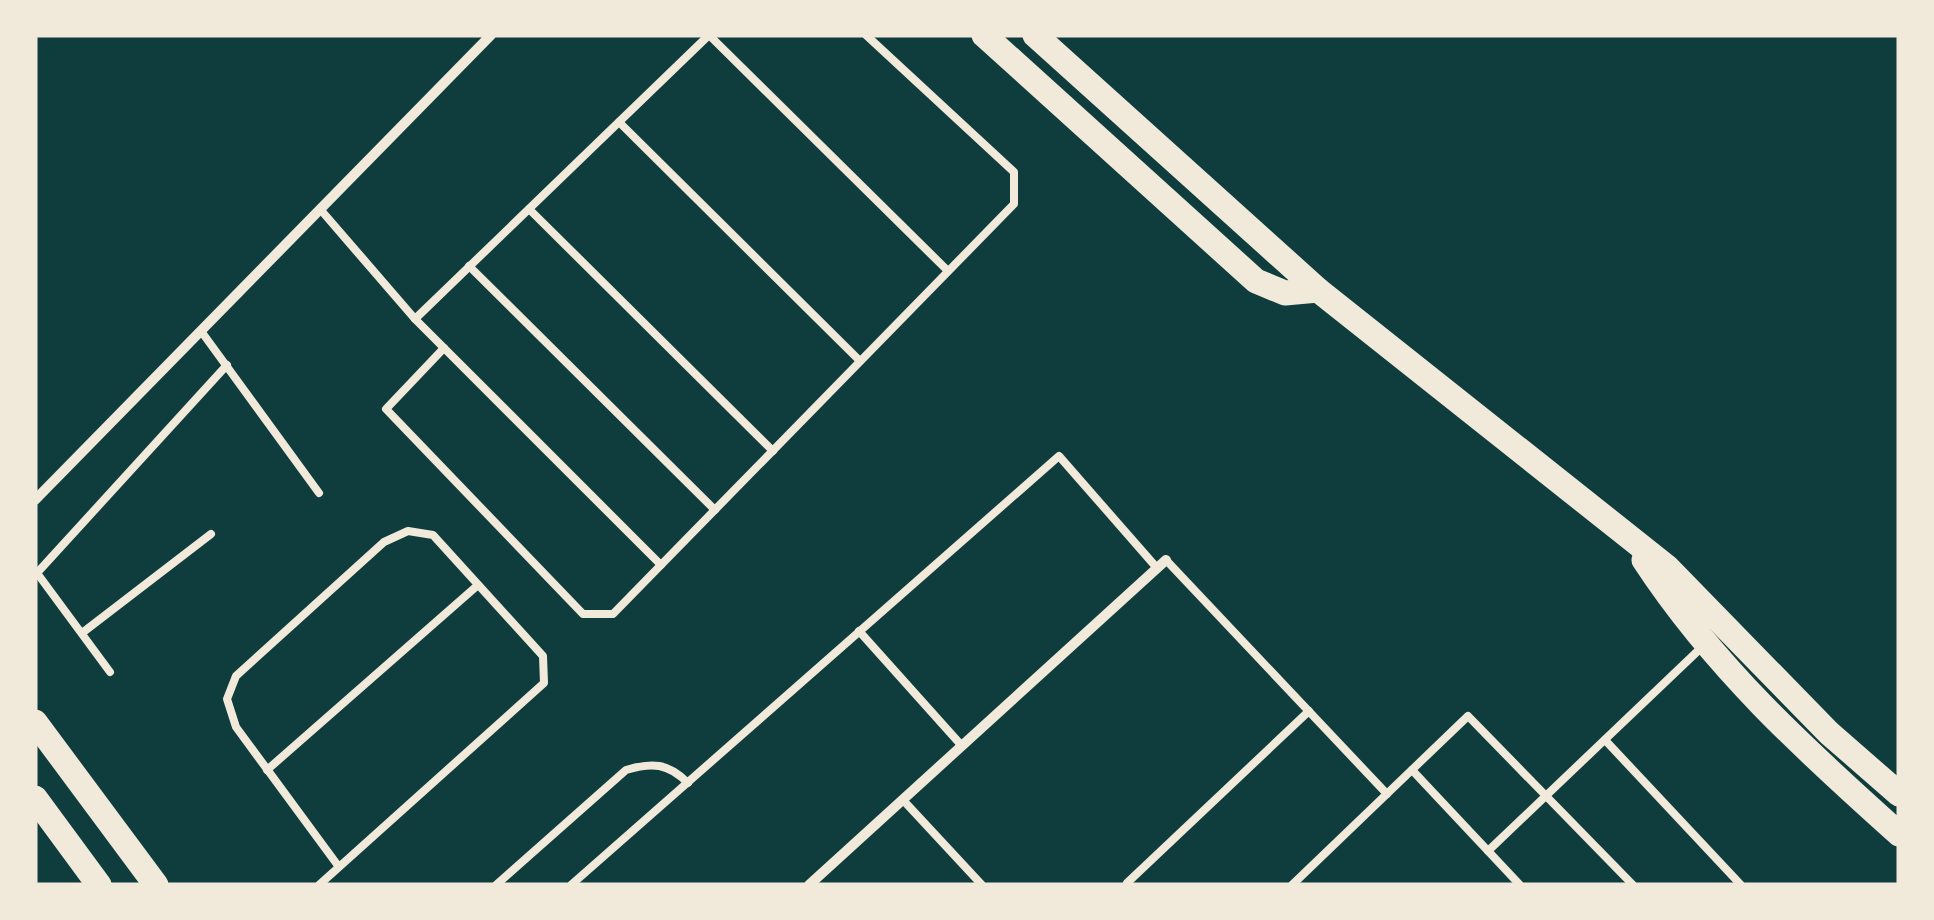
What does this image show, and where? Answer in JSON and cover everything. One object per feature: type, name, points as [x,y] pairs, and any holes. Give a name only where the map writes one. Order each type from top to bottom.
[{"type":"main road","points":[[984,35],[1256,281],[1285,293],[1318,290]]},
{"type":"main road","points":[[1035,35],[1318,290],[1628,534],[1726,625],[1830,733],[1899,794]]},
{"type":"main road","points":[[1628,534],[1706,644],[1790,736],[1899,834]]},
{"type":"main road","points":[[35,722],[156,885]]},
{"type":"main road","points":[[35,798],[99,885]]},
{"type":"street","points":[[35,500],[491,35]]},
{"type":"street","points":[[810,885],[1162,564]]},
{"type":"lane","points":[[415,319],[709,35],[948,271]]},
{"type":"lane","points":[[444,348],[386,409],[583,614],[613,614],[1014,204],[1014,172],[866,35]]},
{"type":"lane","points":[[619,122],[860,361]]},
{"type":"lane","points":[[320,209],[415,319],[661,565]]},
{"type":"lane","points":[[528,209],[773,451]]},
{"type":"lane","points":[[469,266],[715,510]]},
{"type":"lane","points":[[201,330],[319,493]]},
{"type":"lane","points":[[110,672],[37,572],[227,365]]},
{"type":"lane","points":[[572,885],[1058,456],[1388,794]]},
{"type":"lane","points":[[319,885],[544,684],[543,656],[433,534],[408,531],[384,542],[236,676],[227,699],[236,727],[339,867]]},
{"type":"lane","points":[[82,633],[211,534]]},
{"type":"lane","points":[[268,770],[478,585]]},
{"type":"lane","points":[[1488,851],[1726,625]]},
{"type":"lane","points":[[860,632],[962,746]]},
{"type":"lane","points":[[1127,883],[1308,710]]},
{"type":"lane","points":[[1292,885],[1468,716],[1634,885]]},
{"type":"lane","points":[[1605,740],[1736,883]]},
{"type":"lane","points":[[496,885],[626,770],[648,763],[673,768],[688,783]]},
{"type":"lane","points":[[1412,770],[1520,885]]},
{"type":"lane","points":[[902,800],[982,885]]}]
